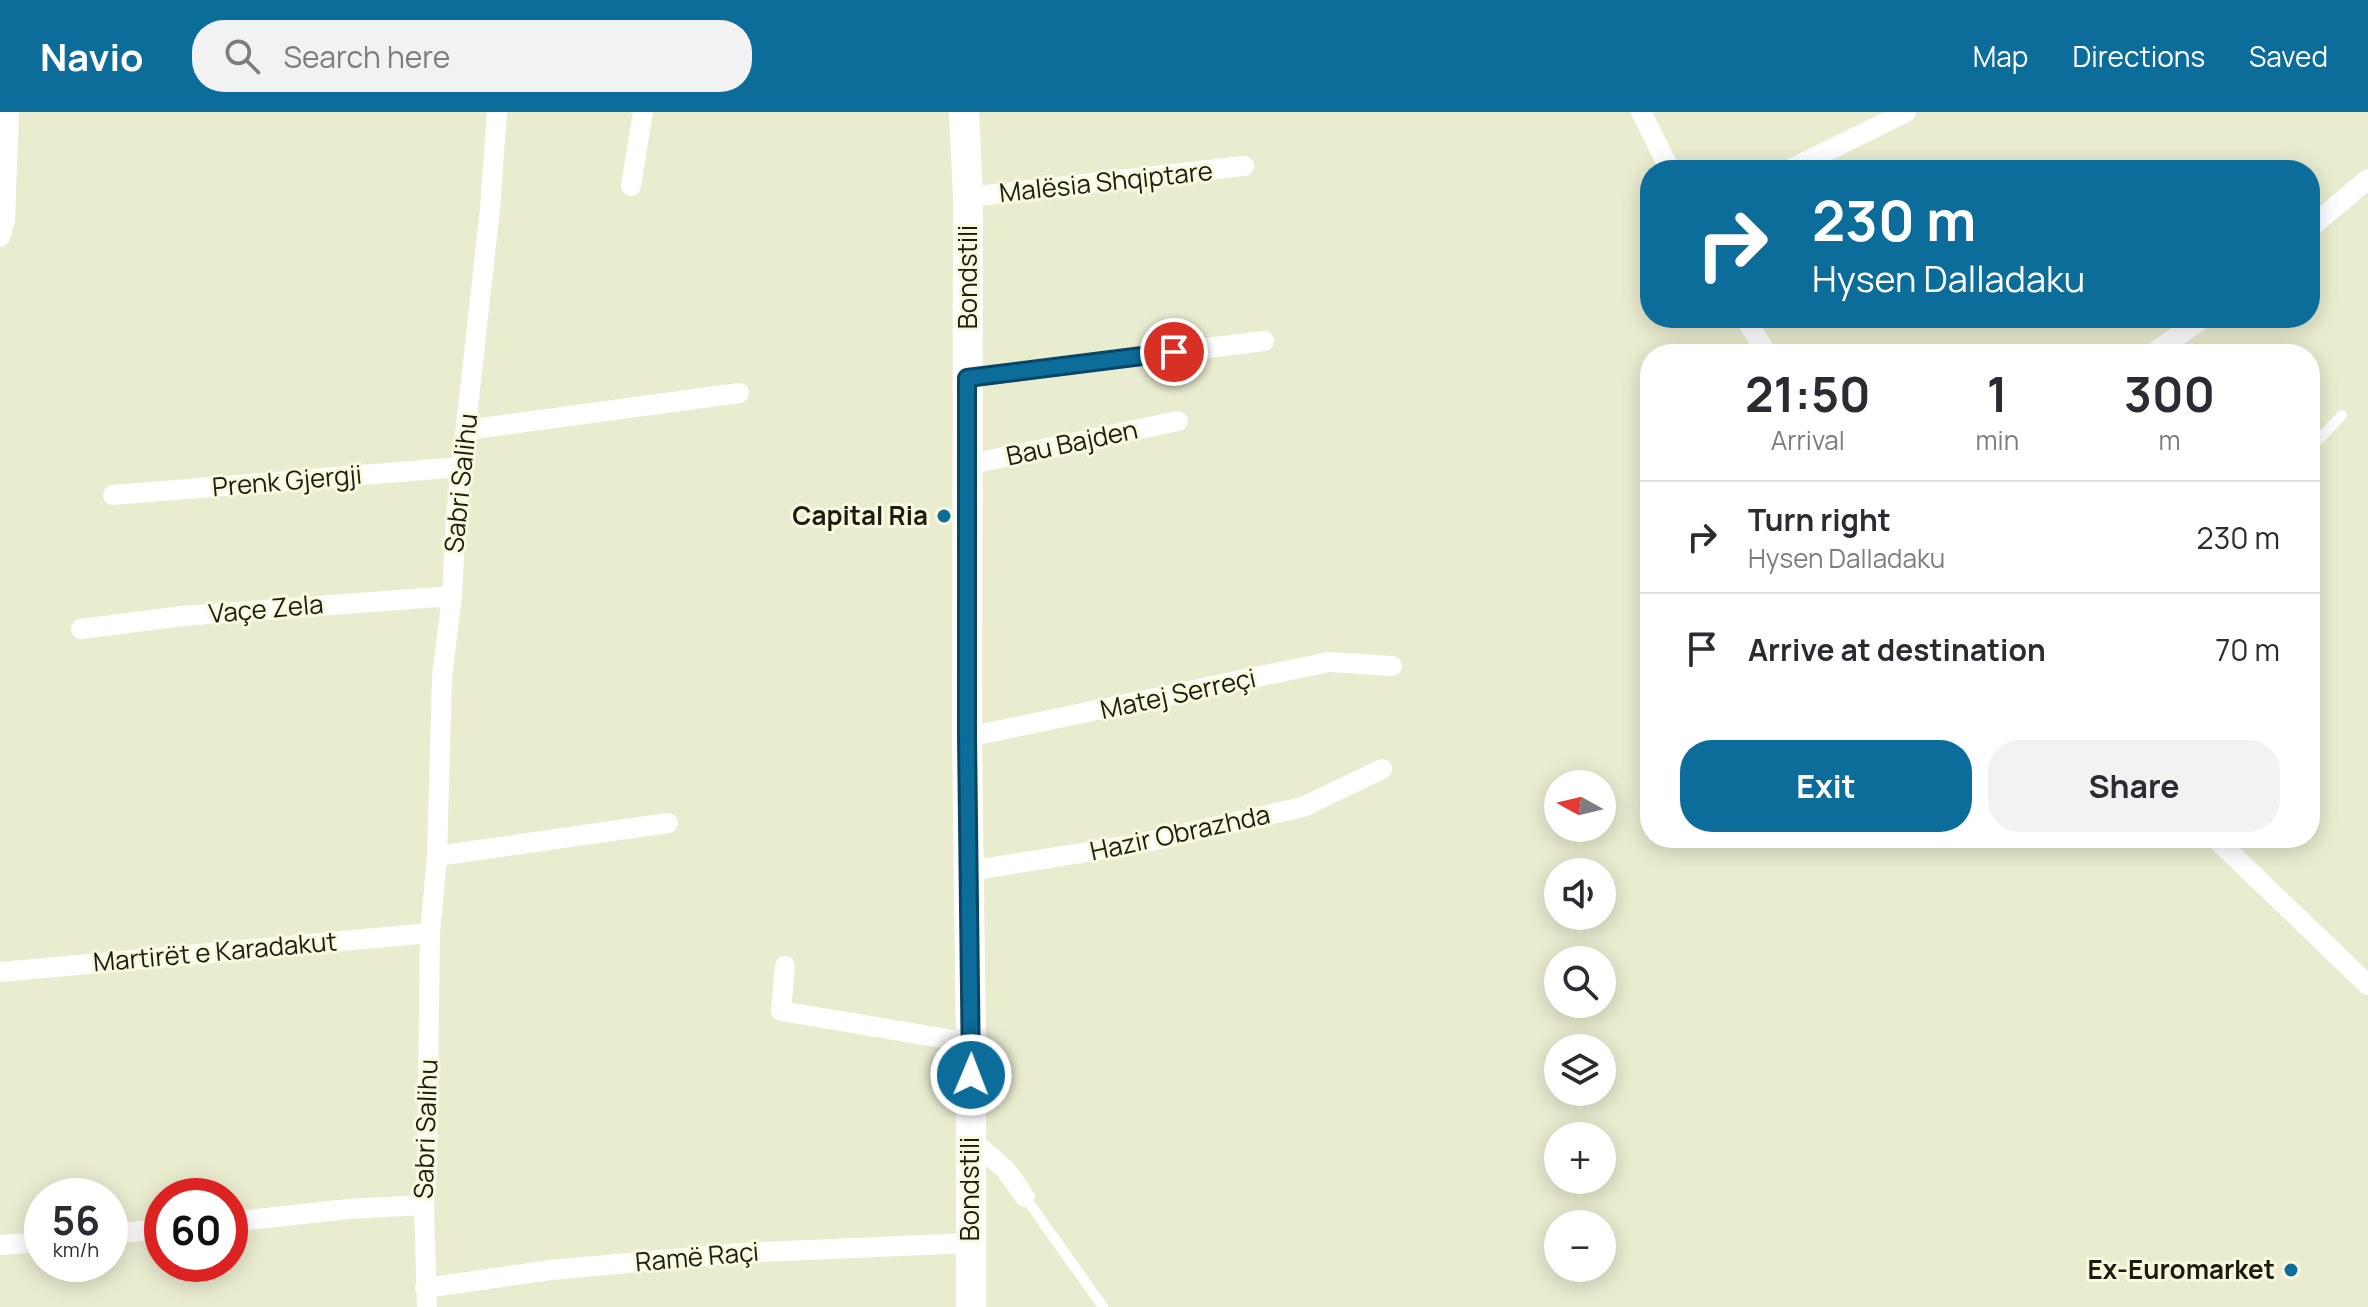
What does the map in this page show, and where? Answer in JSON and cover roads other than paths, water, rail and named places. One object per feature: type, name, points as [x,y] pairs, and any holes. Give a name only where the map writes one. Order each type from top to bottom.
[{"type":"main road","name":"Bondstili","points":[[964,112],[968,197],[966,465],[971,1307]]},
{"type":"street","points":[[0,237],[5,221],[9,112]]},
{"type":"street","name":"Sabri Salihu","points":[[426,1298],[424,1205],[430,933],[437,856],[442,677],[452,596],[461,467],[490,209],[497,112]]},
{"type":"street","points":[[631,186],[643,112]]},
{"type":"street","points":[[1641,112],[1665,160]]},
{"type":"street","points":[[1809,160],[1906,112]]},
{"type":"street","name":"Malësia Shqiptare","points":[[968,197],[1244,166]]},
{"type":"street","points":[[2320,220],[2368,179]]},
{"type":"street","points":[[2166,344],[2189,328]]},
{"type":"street","points":[[967,378],[1264,341]]},
{"type":"street","points":[[466,430],[739,393]]},
{"type":"street","name":"Bau Bajden","points":[[966,465],[1178,421]]},
{"type":"street","name":"Prenk Gjergji","points":[[113,495],[461,467]]},
{"type":"street","name":"Vaçe Zela","points":[[81,629],[183,616],[452,596]]},
{"type":"street","name":"Matej Serreçi","points":[[967,737],[1329,662],[1392,666]]},
{"type":"street","name":"Hazir Obrazhda","points":[[969,871],[1137,844],[1303,807],[1382,769]]},
{"type":"street","points":[[437,856],[668,823]]},
{"type":"street","points":[[2225,848],[2368,985]]},
{"type":"street","name":"Martirët e Karadakut","points":[[0,972],[430,933]]},
{"type":"street","points":[[785,966],[781,1011],[971,1043]]},
{"type":"street","points":[[970,1139],[1006,1170],[1025,1197]]},
{"type":"street","points":[[248,1220],[348,1209],[424,1205]]},
{"type":"street","points":[[0,1245],[24,1243]]},
{"type":"street","name":"Ramë Raçi","points":[[426,1298],[551,1270],[739,1253],[970,1243]]},
{"type":"lane","points":[[2320,438],[2342,415]]},
{"type":"lane","points":[[1025,1197],[1103,1307]]},
{"type":"place","name":"Capital Ria","points":[[944,516]]},
{"type":"place","name":"Ex-Euromarket","points":[[2291,1270]]}]
